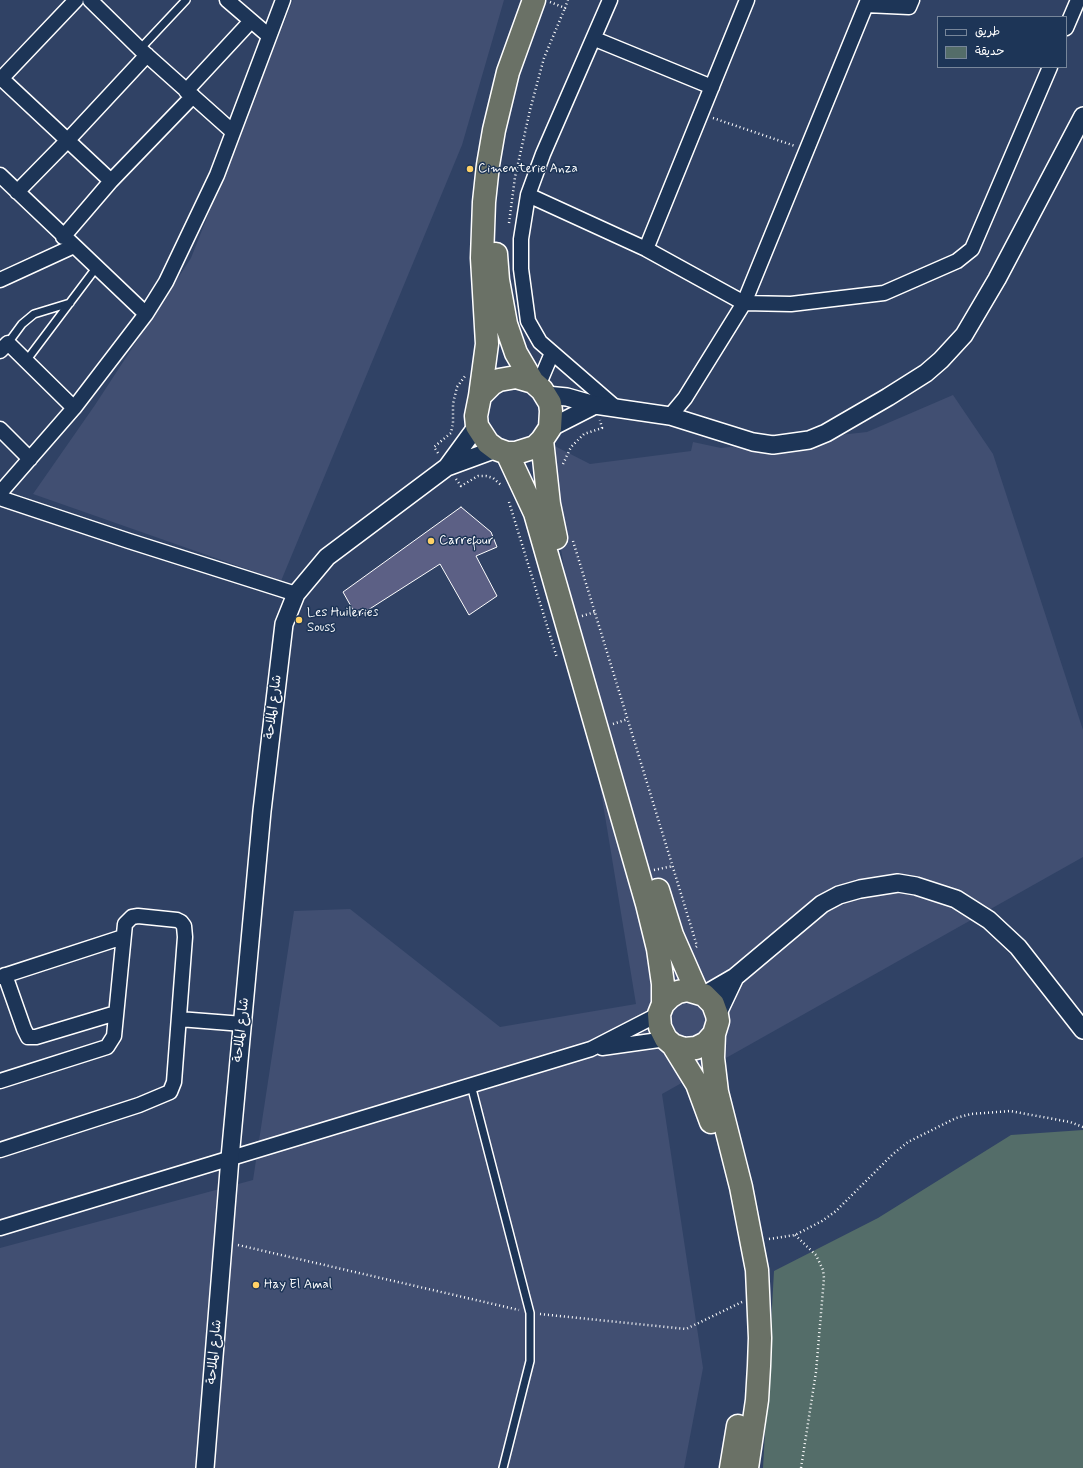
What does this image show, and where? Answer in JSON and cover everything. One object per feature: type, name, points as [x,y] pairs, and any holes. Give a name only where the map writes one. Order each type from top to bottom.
[{"type":"highway","points":[[550,0],[528,55],[509,126],[499,178],[496,225],[498,280],[506,324],[516,353],[552,411],[546,434],[551,519],[586,615],[618,722],[652,871],[669,928],[681,957],[700,993],[713,1004],[716,1025],[713,1058],[717,1092],[741,1187],[757,1270],[760,1338],[757,1400],[747,1468]]},
{"type":"highway","points":[[550,0],[508,72],[494,130],[488,165],[484,202],[482,258],[487,344],[476,416],[477,426],[488,443],[501,451],[535,513],[647,904],[661,963],[660,1027],[700,1090],[732,1198],[740,1244],[746,1301],[744,1375],[731,1468]]},
{"type":"highway","points":[[480,396],[485,390],[499,380],[516,377],[539,388]]},
{"type":"highway","points":[[501,451],[526,451],[535,447],[546,434]]},
{"type":"highway","points":[[661,1009],[670,997],[678,992],[687,990],[700,993]]},
{"type":"highway","points":[[669,1042],[684,1049],[696,1048],[706,1043],[716,1025]]},
{"type":"street","points":[[76,0],[1,79],[111,181]]},
{"type":"street","points":[[90,0],[143,52],[233,132]]},
{"type":"street","points":[[227,0],[269,36]]},
{"type":"street","points":[[0,494],[74,408],[146,314],[166,282],[196,222],[233,132],[284,0]]},
{"type":"street","points":[[610,0],[543,154],[528,195],[521,239],[521,269],[528,321],[540,342],[615,407]]},
{"type":"street","points":[[646,249],[747,0]]},
{"type":"street","points":[[670,416],[685,398],[744,303],[867,2],[909,8],[912,0]]},
{"type":"street","points":[[1067,26],[1078,0]]},
{"type":"street","points":[[63,237],[190,93],[251,21]]},
{"type":"street","points":[[594,39],[712,87]]},
{"type":"street","points":[[17,192],[68,141],[143,52]]},
{"type":"street","points":[[528,195],[646,249],[744,303],[791,304],[884,293],[962,257],[972,249],[1050,68]]},
{"type":"street","points":[[552,353],[539,388],[595,405],[670,416],[753,442],[773,445],[790,444],[826,433],[888,397],[926,372],[953,348],[975,317],[1083,116]]},
{"type":"street","points":[[2,181],[17,192],[146,314]]},
{"type":"street","points":[[0,280],[74,246]]},
{"type":"street","points":[[4,347],[26,361],[74,408]]},
{"type":"street","points":[[546,434],[595,405]]},
{"type":"street","points":[[447,466],[477,426]]},
{"type":"street","points":[[0,429],[30,459]]},
{"type":"street","points":[[447,466],[501,451]]},
{"type":"street","name":"شارع الملاحة","points":[[205,1468],[230,1158],[262,811],[284,624],[296,594],[327,557],[447,466]]},
{"type":"street","points":[[0,498],[129,542],[296,594]]},
{"type":"street","points":[[700,993],[735,977],[822,904],[839,895],[879,885],[898,883],[916,886],[956,899],[989,920],[1018,947],[1083,1030]]},
{"type":"street","points":[[0,1081],[103,1049],[113,1040],[125,924],[132,917],[177,920],[184,926],[185,937],[174,1082],[170,1092],[139,1105],[0,1150]]},
{"type":"street","points":[[116,1013],[36,1037],[28,1037],[2,976],[123,936]]},
{"type":"street","points":[[716,1025],[735,977]]},
{"type":"street","points":[[591,1049],[661,1009]]},
{"type":"street","points":[[179,1019],[243,1024]]},
{"type":"street","points":[[0,1228],[591,1049],[669,1042]]},
{"type":"lane","points":[[143,52],[186,0]]},
{"type":"lane","points":[[26,361],[96,268]]},
{"type":"lane","points":[[4,347],[22,324],[34,314],[70,303]]},
{"type":"lane","points":[[471,1085],[530,1312],[530,1361],[503,1468]]},
{"type":"path","points":[[701,114],[807,150]]},
{"type":"path","points":[[468,369],[452,404],[453,423],[451,433],[434,447],[461,486],[478,476],[493,478],[499,482],[503,489]]},
{"type":"path","points":[[561,471],[571,447],[584,434],[602,428],[595,405]]},
{"type":"path","points":[[507,495],[559,664]]},
{"type":"path","points":[[573,539],[586,615],[618,722],[673,866],[698,946],[681,957]]},
{"type":"path","points":[[652,871],[673,866]]},
{"type":"path","points":[[752,1242],[796,1235],[822,1221],[836,1211],[893,1154],[908,1142],[956,1118],[971,1114],[1010,1111],[1070,1122],[1083,1127]]},
{"type":"path","points":[[796,1235],[816,1255],[823,1270],[824,1278],[816,1372],[801,1468]]},
{"type":"path","points":[[224,1242],[530,1312],[686,1329],[746,1301]]},
{"type":"shaded area","points":[[293,0],[504,0],[462,145],[281,581],[33,494],[95,405],[191,258]]},
{"type":"shaded area","points":[[953,395],[993,454],[1083,730],[1083,857],[662,1094],[703,1368],[684,1468],[0,1468],[0,1248],[253,1180],[294,911],[350,909],[500,1027],[636,1004],[543,440],[590,464],[691,451],[693,442],[721,448],[867,432]]},
{"type":"green space","points":[[1083,1130],[1083,1468],[763,1468],[774,1271],[878,1218],[1011,1135]]},
{"type":"building","points":[[461,507],[491,532],[497,547],[476,556],[497,596],[469,615],[440,564],[357,617],[343,592]]},
{"type":"place","name":"Cimenterie Anza","points":[[470,169]]},
{"type":"place","name":"Carrefour","points":[[431,541]]},
{"type":"place","name":"Les Huileries Souss","points":[[299,620]]},
{"type":"place","name":"Hay El Amal","points":[[256,1285]]}]
